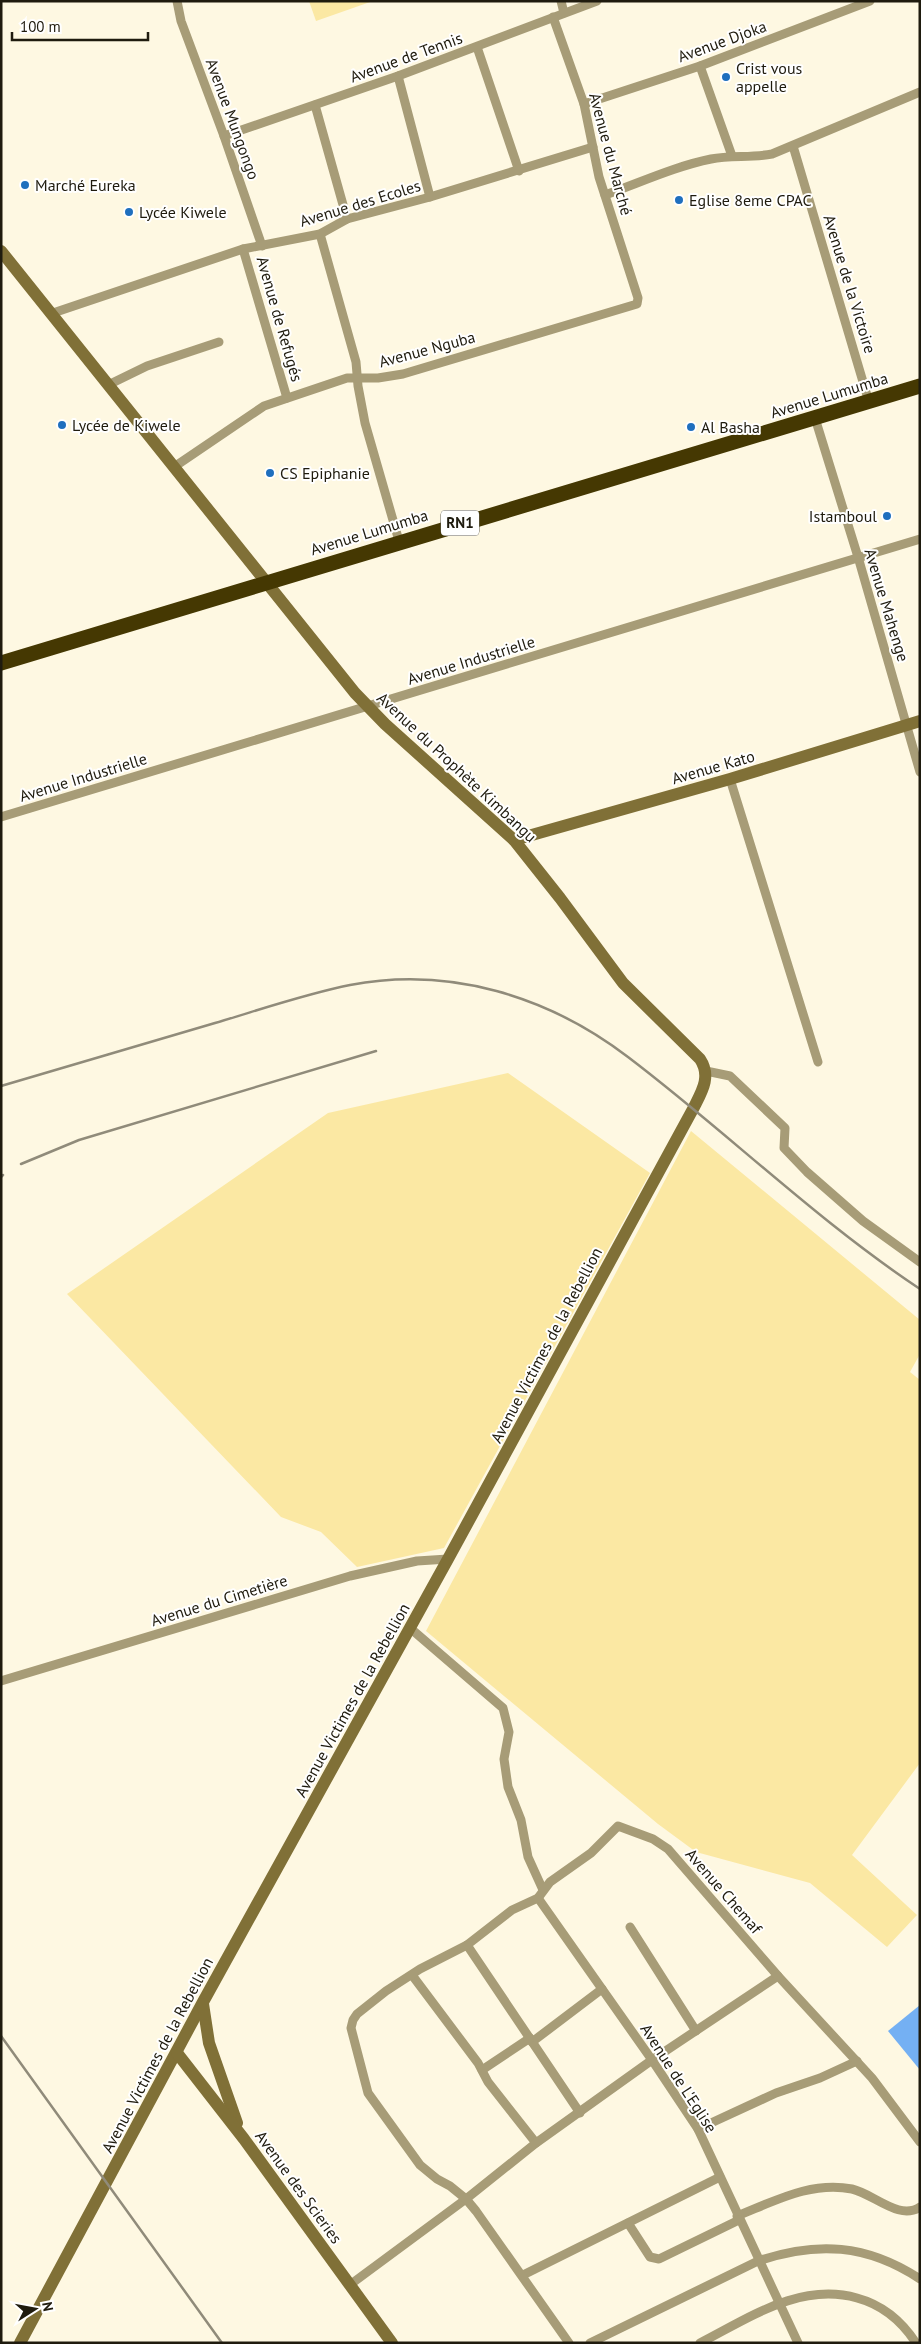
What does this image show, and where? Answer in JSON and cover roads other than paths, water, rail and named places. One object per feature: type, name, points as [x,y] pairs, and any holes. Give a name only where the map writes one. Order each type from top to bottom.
[{"type":"highway","name":"Avenue Lumumba","points":[[1,663],[399,541],[920,386]]},
{"type":"street","name":"Avenue Mungongo","points":[[177,1],[181,21],[224,136],[262,246]]},
{"type":"street","points":[[561,1],[564,13]]},
{"type":"street","name":"Avenue de Tennis","points":[[224,136],[398,76],[597,1]]},
{"type":"street","name":"Avenue Djoka","points":[[584,104],[700,66],[870,1]]},
{"type":"street","name":"Avenue du Marché","points":[[554,18],[584,104],[605,195],[638,298]]},
{"type":"street","points":[[477,47],[518,170]]},
{"type":"street","points":[[700,66],[732,156]]},
{"type":"street","points":[[398,76],[430,197]]},
{"type":"street","points":[[605,195],[707,160],[732,156],[756,157],[793,146],[920,92]]},
{"type":"street","points":[[315,105],[347,219]]},
{"type":"street","name":"Avenue de la Victoire","points":[[793,146],[869,402]]},
{"type":"street","name":"Avenue des Ecoles","points":[[50,314],[244,249],[320,234],[347,219],[430,197],[593,147]]},
{"type":"street","points":[[320,234],[356,362],[356,378],[365,423],[399,541]]},
{"type":"street","name":"Avenue de Refugés","points":[[244,249],[287,398]]},
{"type":"street","name":"Avenue du Prophète Kimbangu","points":[[1,251],[367,707],[514,840],[554,890],[623,983],[696,1054],[706,1071]]},
{"type":"street","name":"Avenue Nguba","points":[[174,467],[264,406],[347,378],[378,378],[403,374],[636,305],[638,298]]},
{"type":"street","points":[[108,385],[146,366],[220,342]]},
{"type":"street","name":"Avenue Mahenge","points":[[815,418],[858,557],[920,772]]},
{"type":"street","name":"Avenue Industrielle","points":[[1,817],[920,538]]},
{"type":"street","name":"Avenue Kato","points":[[514,840],[730,780],[920,721]]},
{"type":"street","points":[[730,780],[818,1062]]},
{"type":"street","points":[[706,1071],[730,1076],[783,1125],[786,1133],[784,1148],[807,1172],[863,1221],[920,1262]]},
{"type":"street","name":"Avenue Victimes de la Rebellion","points":[[20,2343],[203,2002],[448,1559],[693,1109],[705,1084],[706,1071]]},
{"type":"street","name":"Avenue du Cimetière","points":[[1,1682],[350,1576],[417,1562],[448,1559]]},
{"type":"street","name":"Avenue de L'Eglise","points":[[410,1628],[503,1708],[508,1720],[509,1732],[504,1759],[508,1787],[521,1820],[528,1857],[541,1894],[602,1989],[698,2129],[758,2261],[798,2343]]},
{"type":"street","name":"Avenue Chemaf","points":[[569,2343],[523,2275],[466,2199],[420,2165],[368,2093],[351,2028],[357,2014],[386,1991],[467,1944],[512,1910],[541,1894],[550,1882],[591,1853],[618,1826],[652,1839],[668,1849],[778,1976],[857,2061],[920,2142]]},
{"type":"street","points":[[630,1927],[696,2031]]},
{"type":"street","points":[[467,1944],[580,2113]]},
{"type":"street","points":[[412,1975],[482,2070],[488,2082],[536,2143]]},
{"type":"street","points":[[350,2284],[466,2199],[536,2143],[652,2060],[778,1976]]},
{"type":"street","points":[[482,2070],[531,2040],[602,1989]]},
{"type":"street","points":[[203,2002],[209,2043],[225,2094],[244,2139]]},
{"type":"street","name":"Avenue des Scieries","points":[[177,2053],[244,2139],[392,2343]]},
{"type":"street","points":[[698,2129],[776,2093],[820,2078],[857,2061]]},
{"type":"street","points":[[523,2275],[720,2177]]},
{"type":"street","points":[[628,2223],[650,2257],[659,2259],[738,2218],[805,2190],[834,2186],[864,2192],[903,2212],[911,2212],[920,2207]]},
{"type":"street","points":[[590,2343],[758,2261],[801,2249],[844,2248],[885,2260],[920,2279]]},
{"type":"street","points":[[700,2343],[779,2303],[827,2293],[863,2299],[888,2311],[902,2323],[916,2343]]},
{"type":"water","points":[[920,2005],[920,2070],[888,2031]]},
{"type":"railway","points":[[1,1086],[299,998],[350,985],[387,980],[461,983],[531,1002],[565,1017],[597,1036],[665,1086],[844,1234],[920,1289]]},
{"type":"railway","points":[[21,1164],[79,1140],[376,1051]]},
{"type":"railway","points":[[1,2036],[222,2343]]},
{"type":"place","name":"Crist vous appelle","points":[[726,77]]},
{"type":"place","name":"Marché Eureka","points":[[25,185]]},
{"type":"place","name":"Eglise 8eme CPAC","points":[[679,200]]},
{"type":"place","name":"Lycée Kiwele","points":[[129,212]]},
{"type":"place","name":"Lycée de Kiwele","points":[[62,425]]},
{"type":"place","name":"Al Basha","points":[[691,427]]},
{"type":"place","name":"CS Epiphanie","points":[[270,473]]},
{"type":"place","name":"Istamboul","points":[[887,516]]}]
